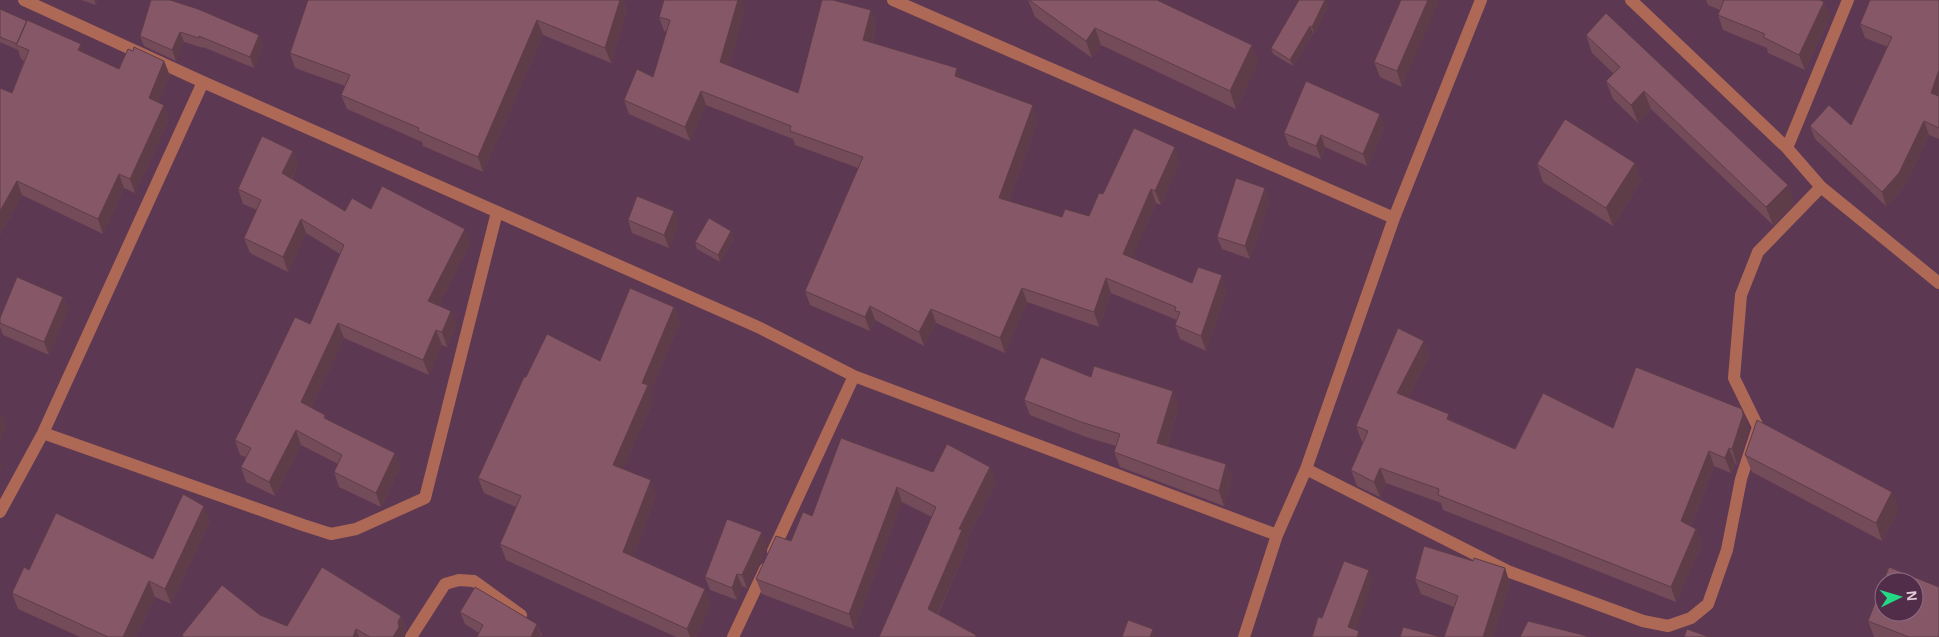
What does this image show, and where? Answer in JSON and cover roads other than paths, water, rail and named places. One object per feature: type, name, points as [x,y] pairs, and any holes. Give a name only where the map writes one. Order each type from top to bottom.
[{"type":"street","points":[[24,0],[203,82],[758,328],[854,376],[1277,535]]},
{"type":"street","points":[[893,0],[1394,218]]},
{"type":"street","points":[[1244,637],[1277,535],[1306,469],[1394,218],[1481,0]]},
{"type":"street","points":[[1631,0],[1787,148],[1821,187],[1939,283]]},
{"type":"street","points":[[1787,148],[1848,0]]},
{"type":"street","points":[[0,512],[43,433],[203,82]]},
{"type":"street","points":[[1306,469],[1510,572],[1643,621],[1668,626],[1691,618],[1708,604],[1727,550],[1741,479],[1758,427],[1734,378],[1741,295],[1758,252],[1821,187]]},
{"type":"street","points":[[43,433],[331,534],[356,529],[425,498],[497,212]]},
{"type":"street","points":[[733,637],[854,376]]},
{"type":"street","points":[[411,637],[445,584],[459,580],[474,581],[521,616]]}]
